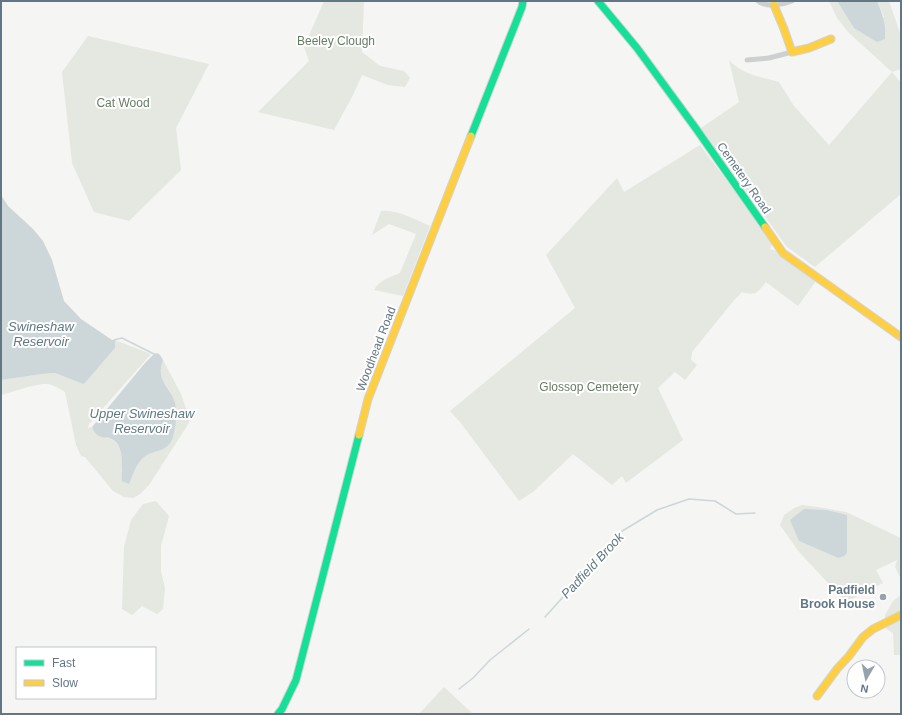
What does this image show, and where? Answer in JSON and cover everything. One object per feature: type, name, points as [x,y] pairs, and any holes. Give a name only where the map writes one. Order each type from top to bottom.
[{"type":"main road","name":"Woodhead Road","points":[[278,714],[296,680],[368,399],[471,139],[523,1]]},
{"type":"main road","name":"Cemetery Road","points":[[598,1],[637,48],[697,130],[783,253],[901,337]]},
{"type":"main road","points":[[774,5],[792,52],[809,48],[831,39]]},
{"type":"main road","points":[[817,696],[837,669],[850,656],[863,637],[873,629],[901,615]]},
{"type":"street","points":[[758,1],[762,4],[774,5],[792,1]]},
{"type":"street","points":[[747,60],[769,58],[792,52]]},
{"type":"green space","name":"Beeley Clough","points":[[324,1],[364,1],[362,52],[380,66],[404,71],[410,78],[405,87],[388,85],[362,75],[334,130],[258,112],[309,61],[304,47]]},
{"type":"green space","points":[[829,1],[837,1],[854,28],[884,17],[877,1],[889,1],[901,36],[901,69],[892,72],[849,33],[837,18]]},
{"type":"green space","name":"Cat Wood","points":[[88,36],[209,64],[176,128],[181,170],[129,221],[94,212],[72,163],[62,72]]},
{"type":"green space","points":[[729,60],[745,72],[779,82],[794,106],[829,145],[892,72],[901,83],[901,194],[815,267],[787,247],[701,128],[739,102]]},
{"type":"green space","name":"Glossop Cemetery","points":[[700,145],[771,240],[772,245],[770,249],[777,251],[816,281],[798,306],[766,282],[756,293],[750,294],[742,292],[735,299],[692,352],[691,360],[697,365],[685,380],[675,372],[658,388],[683,440],[626,483],[622,476],[612,485],[573,454],[533,492],[519,501],[460,422],[450,411],[575,308],[546,255],[617,178],[624,192]]},
{"type":"green space","points":[[381,211],[399,213],[430,226],[403,296],[374,290],[382,281],[400,273],[416,234],[389,224],[372,235]]},
{"type":"green space","points":[[115,340],[151,354],[89,424],[88,428],[92,427],[100,436],[109,438],[116,443],[119,448],[122,461],[122,474],[129,484],[141,460],[148,454],[161,450],[176,415],[174,402],[170,391],[160,375],[163,360],[181,394],[190,420],[149,485],[140,494],[133,498],[124,497],[113,491],[85,457],[81,456],[76,445],[65,392],[52,385],[43,384],[1,395],[1,380],[42,374],[55,373],[83,384],[115,348]]},
{"type":"green space","points":[[156,501],[169,516],[161,546],[161,572],[165,588],[163,609],[157,614],[142,606],[132,615],[122,609],[124,547],[131,520],[143,504]]},
{"type":"green space","points":[[802,505],[846,512],[901,538],[901,578],[895,567],[897,560],[876,570],[883,583],[846,602],[799,552],[780,525],[784,515],[794,508]],"holes":[[[847,515],[847,553],[838,558],[799,541]]]},
{"type":"green space","points":[[901,595],[901,655],[894,655],[893,633],[885,628],[885,615],[893,601]]},
{"type":"green space","points":[[444,687],[473,714],[419,714]]},
{"type":"water","points":[[837,1],[877,1],[884,20],[885,39],[877,42],[854,28]]},
{"type":"water","name":"Swineshaw Reservoir","points":[[1,195],[8,206],[33,229],[43,241],[52,260],[64,301],[81,319],[112,340],[115,340],[115,348],[83,384],[55,373],[1,380]]},
{"type":"water","name":"Upper Swineshaw Reservoir","points":[[157,353],[163,360],[161,367],[162,379],[175,403],[176,416],[174,433],[170,443],[167,446],[163,449],[150,453],[142,459],[129,484],[122,481],[122,456],[118,445],[109,438],[99,436],[92,427],[145,363]]},
{"type":"water","points":[[804,509],[826,510],[847,515],[847,553],[844,556],[838,558],[799,541],[790,520]]},
{"type":"waterway","points":[[114,340],[122,338],[156,355]]},
{"type":"waterway","name":"Padfield Brook","points":[[545,617],[619,533],[657,510],[689,499],[715,501],[736,514],[755,513]]},
{"type":"waterway","name":"Padfield Brook","points":[[459,689],[473,678],[490,660],[529,629]]},
{"type":"traffic: fast","points":[[471,136],[522,7],[523,1]]},
{"type":"traffic: fast","points":[[598,1],[637,48],[765,227]]},
{"type":"traffic: fast","points":[[278,714],[296,680],[359,435]]},
{"type":"traffic: slow","points":[[774,5],[792,52],[809,48],[831,39]]},
{"type":"traffic: slow","points":[[359,435],[368,399],[471,136]]},
{"type":"traffic: slow","points":[[765,227],[783,253],[901,337]]},
{"type":"traffic: slow","points":[[817,696],[863,637],[873,629],[901,615]]},
{"type":"place","name":"Padfield Brook House","points":[[883,597]]}]
